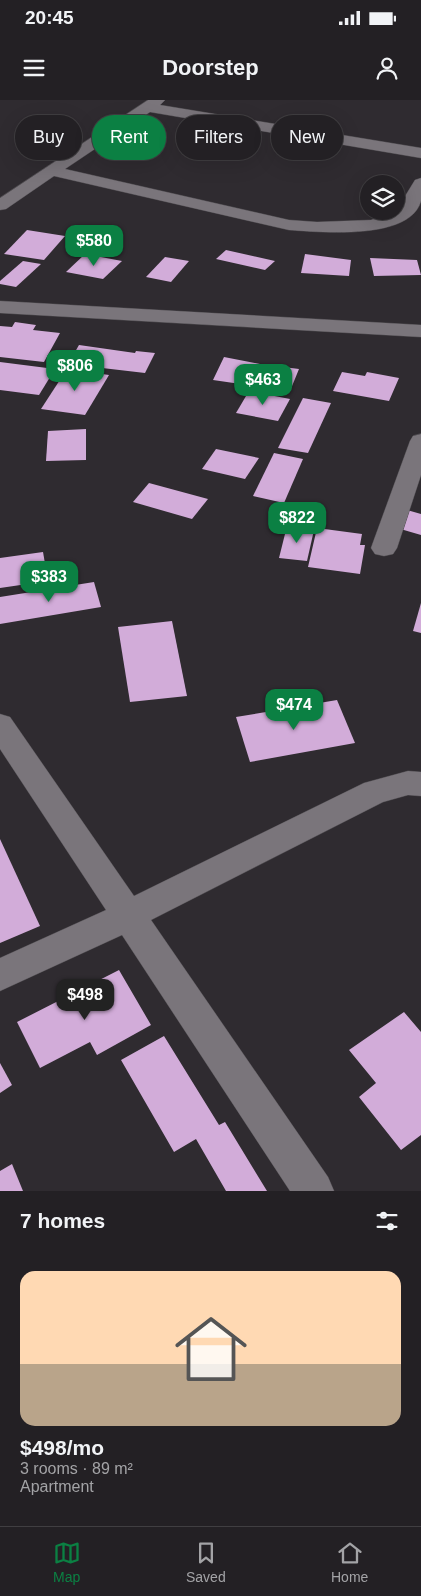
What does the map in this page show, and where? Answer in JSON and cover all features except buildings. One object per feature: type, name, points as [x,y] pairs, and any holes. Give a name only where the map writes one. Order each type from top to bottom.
[{"type":"street","points":[[0,205],[152,103],[421,153]]},
{"type":"street","points":[[53,171],[289,225],[327,228],[365,226],[394,218],[409,209],[421,183]]},
{"type":"street","points":[[0,307],[268,324],[421,331]]},
{"type":"street","points":[[384,548],[421,441]]},
{"type":"street","points":[[0,725],[314,1191]]},
{"type":"street","points":[[0,975],[127,916],[375,792],[408,783],[421,784]]}]
